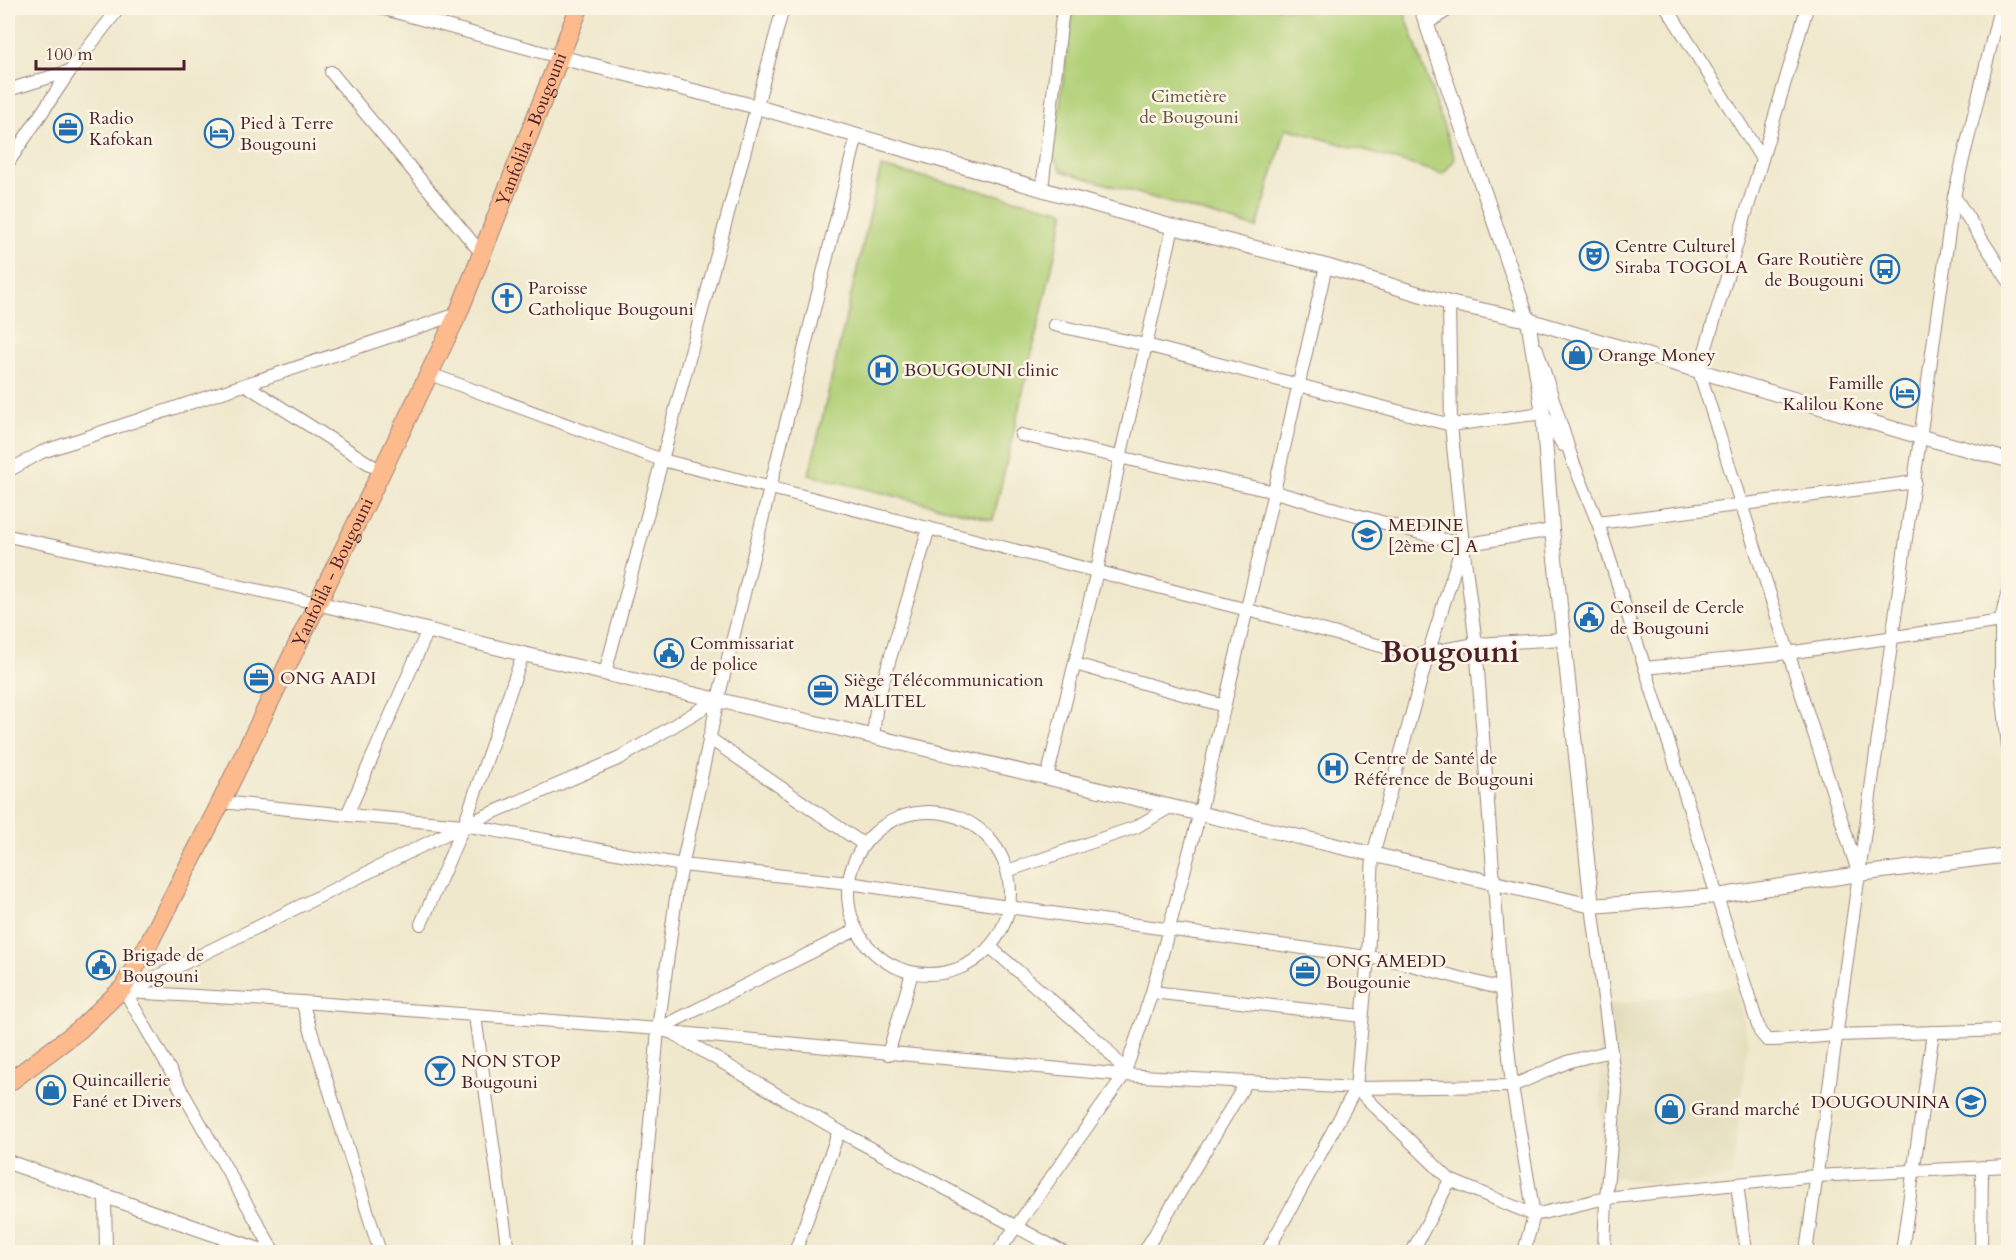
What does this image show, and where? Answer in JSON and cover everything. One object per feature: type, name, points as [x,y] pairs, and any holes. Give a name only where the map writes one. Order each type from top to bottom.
[{"type":"main road","name":"Yanfolila - Bougouni","points":[[8,1083],[79,1030],[125,990],[221,802],[458,314],[579,8]]},
{"type":"street","points":[[8,163],[70,71],[119,8]]},
{"type":"street","points":[[381,8],[560,57],[757,107],[1173,227],[1326,266],[1449,303],[1528,320],[2008,460]]},
{"type":"street","points":[[605,673],[783,8]]},
{"type":"street","points":[[1042,189],[1064,8]]},
{"type":"street","points":[[1421,8],[1528,320],[1573,462],[1598,523],[1760,1032],[1767,1040],[1836,1035],[2008,1030]]},
{"type":"street","points":[[1426,24],[1451,8]]},
{"type":"street","points":[[1667,8],[1762,159]]},
{"type":"street","points":[[1807,8],[1699,370],[1859,874]]},
{"type":"street","points":[[1806,1252],[1954,196],[2000,8]]},
{"type":"street","points":[[8,90],[70,71]]},
{"type":"street","points":[[331,72],[482,254]]},
{"type":"street","points":[[639,1252],[677,890],[718,699],[857,135]]},
{"type":"street","points":[[1954,196],[2008,280]]},
{"type":"street","points":[[1047,778],[1097,571],[1120,458],[1173,227]]},
{"type":"street","points":[[998,1252],[1124,1073],[1152,992],[1200,813],[1326,266]]},
{"type":"street","points":[[1449,303],[1451,425],[1462,545],[1476,644],[1502,989],[1512,1086],[1534,1215],[1524,1252]]},
{"type":"street","points":[[8,471],[42,452],[458,314]]},
{"type":"street","points":[[1528,320],[1543,413],[1563,639],[1592,906],[1616,1091],[1606,1197],[1605,1252]]},
{"type":"street","points":[[1054,325],[1146,345],[1451,425],[1543,413]]},
{"type":"street","points":[[430,374],[662,460],[770,486],[1414,655],[1476,644],[1563,639]]},
{"type":"street","points":[[246,385],[382,472]]},
{"type":"street","points":[[1543,413],[1573,462]]},
{"type":"street","points":[[1021,435],[1275,492],[1462,545],[1552,530]]},
{"type":"street","points":[[1598,523],[1915,482]]},
{"type":"street","points":[[873,737],[877,702],[929,528]]},
{"type":"street","points":[[8,536],[317,603],[523,654],[1592,906],[1717,896],[1859,874],[2008,855]]},
{"type":"street","points":[[1267,1252],[1356,1088],[1368,957],[1373,855],[1428,654],[1462,545]]},
{"type":"street","points":[[2008,591],[2001,680],[2008,747]]},
{"type":"street","points":[[1645,668],[1788,653],[2005,620]]},
{"type":"street","points":[[347,815],[428,630]]},
{"type":"street","points":[[421,924],[464,825],[523,654]]},
{"type":"street","points":[[1075,664],[1225,706]]},
{"type":"street","points":[[125,990],[464,825],[620,758],[718,699]]},
{"type":"street","points":[[710,738],[863,844]]},
{"type":"street","points":[[221,802],[464,825],[682,866],[849,883],[1396,961],[1502,989]]},
{"type":"street","points":[[1010,870],[1136,827],[1170,807]]},
{"type":"street","points":[[943,812],[979,828],[999,851],[1010,870],[1011,898],[1002,931],[987,951],[963,968],[932,975],[912,973],[890,966],[868,948],[856,930],[847,903],[851,867],[863,844],[882,826],[905,814],[943,812]]},
{"type":"street","points":[[664,1030],[856,930]]},
{"type":"street","points":[[990,947],[1103,1045],[1124,1073]]},
{"type":"street","points":[[888,1054],[912,973]]},
{"type":"street","points":[[125,990],[664,1030],[888,1054],[1246,1083],[1356,1088],[1512,1086],[1570,1061],[1611,1051]]},
{"type":"street","points":[[125,990],[274,1252]]},
{"type":"street","points":[[1152,992],[1362,1016]]},
{"type":"street","points":[[302,1002],[380,1252]]},
{"type":"street","points":[[475,1016],[508,1252]]},
{"type":"street","points":[[664,1030],[839,1131],[1063,1252]]},
{"type":"street","points":[[1902,1252],[1933,1032]]},
{"type":"street","points":[[1144,1252],[1246,1083]]},
{"type":"street","points":[[1356,1088],[1450,1180],[1534,1215],[1606,1197],[1816,1176],[2008,1166]]},
{"type":"street","points":[[795,1252],[839,1131]]},
{"type":"street","points":[[8,1162],[265,1252]]},
{"type":"street","points":[[1981,1252],[1982,1167]]},
{"type":"street","points":[[1412,1252],[1450,1180]]},
{"type":"street","points":[[1737,1184],[1746,1252]]},
{"type":"street","points":[[105,1197],[106,1252]]},
{"type":"shaded area","name":"Grand marché","points":[[1736,986],[1748,1042],[1732,1176],[1667,1186],[1603,1175],[1598,1007]]},
{"type":"green space","name":"Cimetière de Bougouni","points":[[1073,8],[1403,8],[1455,159],[1443,174],[1286,128],[1257,228],[1062,171],[1053,157]]},
{"type":"green space","points":[[881,167],[1065,211],[993,520],[809,475]]},
{"type":"place","name":"Radio Kafokan","points":[[68,128]]},
{"type":"place","name":"Pied à Terre Bougouni","points":[[219,133]]},
{"type":"place","name":"Centre Culturel Siraba TOGOLA","points":[[1594,256]]},
{"type":"place","name":"Gare Routière de Bougouni","points":[[1885,269]]},
{"type":"place","name":"Paroisse Catholique Bougouni","points":[[507,298]]},
{"type":"place","name":"Orange Money","points":[[1577,355]]},
{"type":"place","name":"BOUGOUNI clinic","points":[[883,370]]},
{"type":"place","name":"Famille Kalilou Kone","points":[[1905,393]]},
{"type":"place","name":"MEDINE [2ème C] A","points":[[1367,535]]},
{"type":"place","name":"Conseil de Cercle de Bougouni","points":[[1589,617]]},
{"type":"place","name":"Commissariat de police","points":[[669,653]]},
{"type":"place","name":"ONG AADI","points":[[259,678]]},
{"type":"place","name":"Siège Télécommunication MALITEL","points":[[823,690]]},
{"type":"place","name":"Centre de Santé de Référence de Bougouni","points":[[1333,768]]},
{"type":"place","name":"Brigade de Bougouni","points":[[101,965]]},
{"type":"place","name":"ONG AMEDD Bougounie","points":[[1305,971]]},
{"type":"place","name":"NON STOP Bougouni","points":[[440,1071]]},
{"type":"place","name":"Quincaillerie Fané et Divers","points":[[51,1090]]},
{"type":"place","name":"DOUGOUNINA","points":[[1971,1102]]},
{"type":"place","name":"Grand marché","points":[[1670,1109]]},
{"type":"district","name":"Bougouni","points":[[1450,652]]}]
